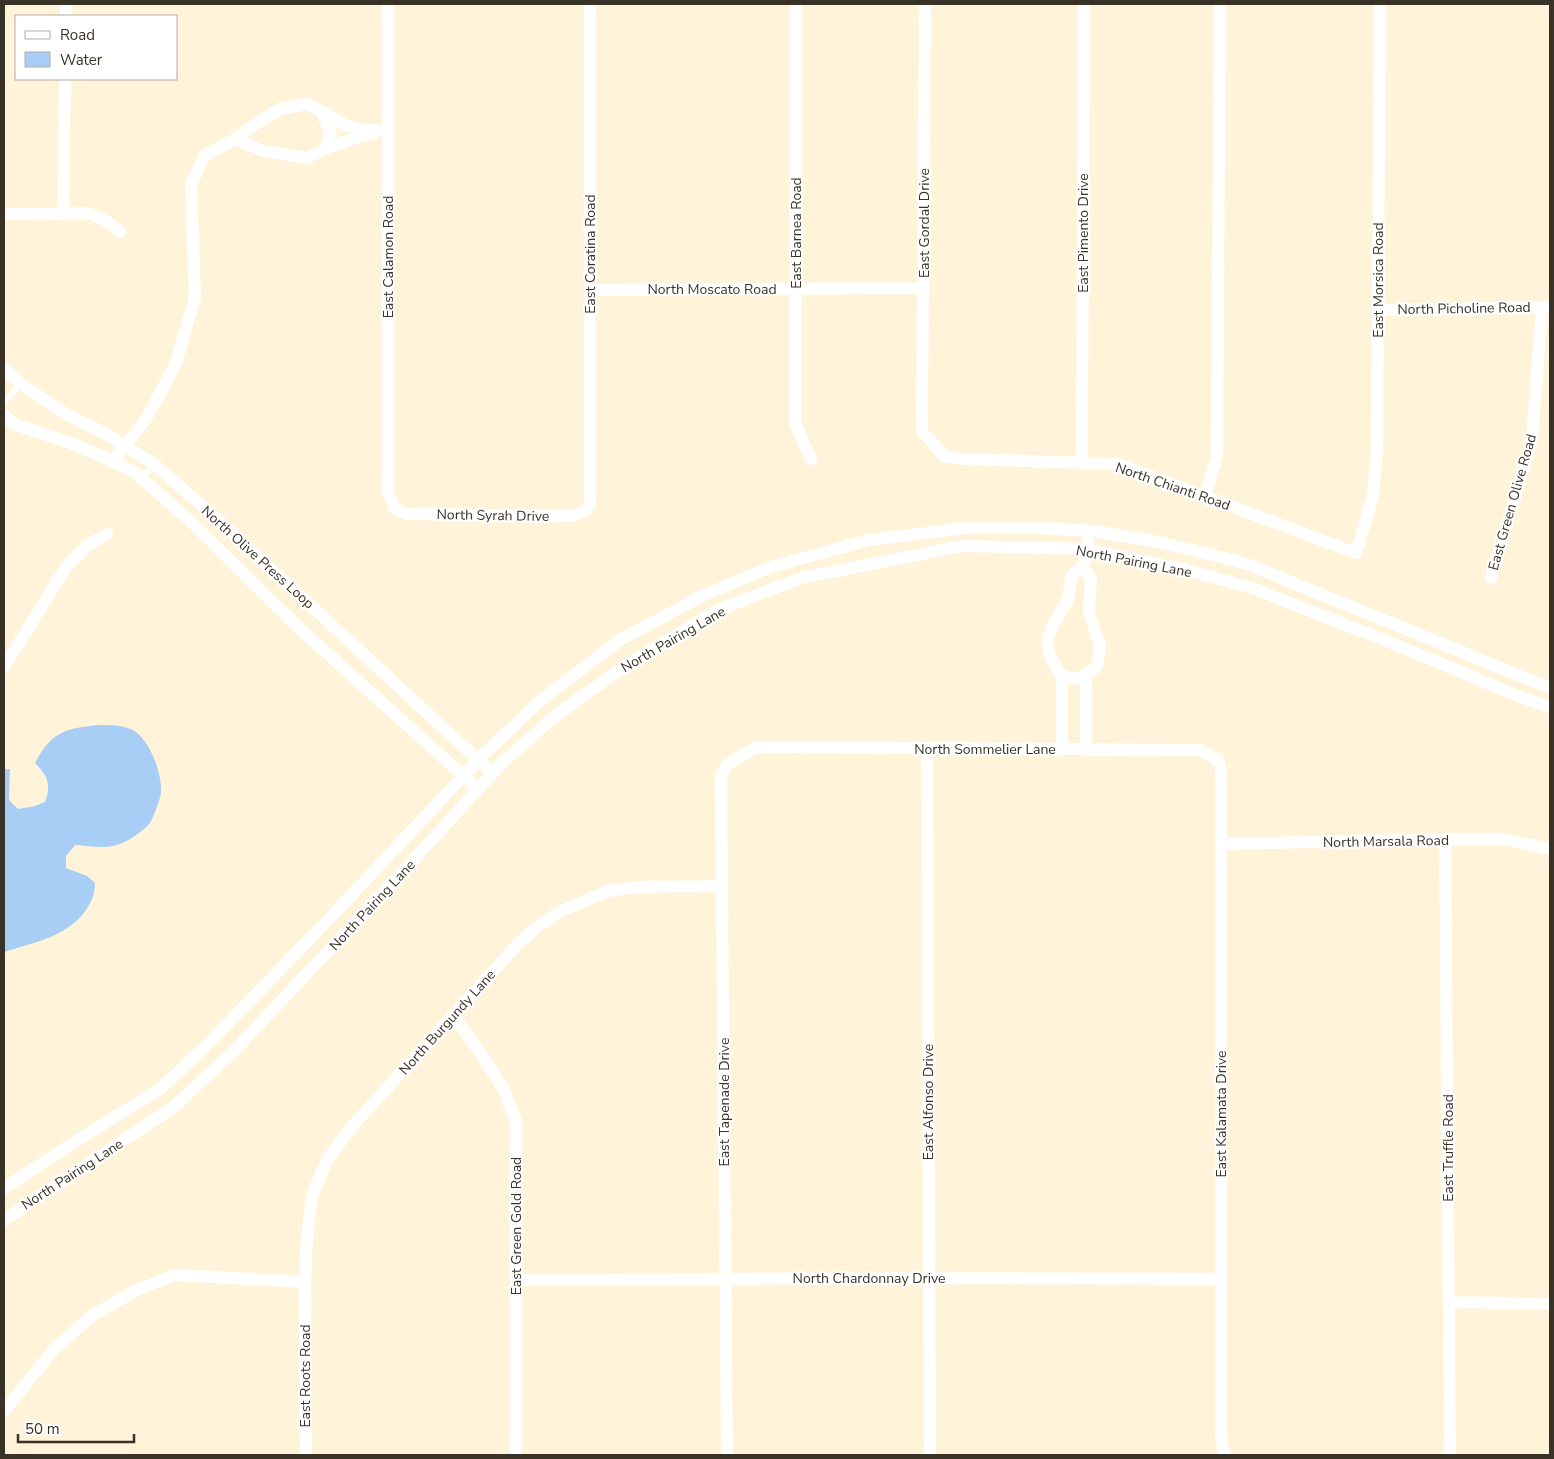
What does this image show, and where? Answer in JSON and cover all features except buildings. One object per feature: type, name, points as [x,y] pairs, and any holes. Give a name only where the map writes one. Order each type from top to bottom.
[{"type":"street","name":"East Calamon Road","points":[[388,4],[388,491],[394,508]]},
{"type":"street","name":"East Coratina Road","points":[[590,4],[590,504]]},
{"type":"street","name":"East Barnea Road","points":[[796,4],[795,423],[810,459]]},
{"type":"street","name":"East Gordal Drive","points":[[925,4],[922,431],[929,440]]},
{"type":"street","name":"East Pimento Drive","points":[[1082,463],[1084,4]]},
{"type":"street","points":[[1205,496],[1217,456],[1220,4]]},
{"type":"street","name":"East Morsica Road","points":[[1356,553],[1373,496],[1377,448],[1380,4]]},
{"type":"street","points":[[63,213],[65,80]]},
{"type":"street","points":[[112,462],[146,419],[176,363],[195,297],[191,185],[204,156],[235,140],[257,123],[280,109],[306,104],[345,125],[360,129],[388,131]]},
{"type":"street","points":[[321,111],[331,134],[324,149]]},
{"type":"street","points":[[235,140],[262,151],[307,158],[324,149],[361,136],[388,131]]},
{"type":"street","points":[[4,214],[88,213],[108,221],[120,232]]},
{"type":"street","name":"North Moscato Road","points":[[590,290],[923,288]]},
{"type":"street","name":"North Picholine Road","points":[[1378,310],[1546,307]]},
{"type":"street","name":"East Green Olive Road","points":[[1491,578],[1532,440],[1546,307]]},
{"type":"street","name":"North Olive Press Loop","points":[[4,368],[21,384],[67,415],[106,434],[154,464],[216,518],[492,773]]},
{"type":"street","name":"North Olive Press Loop","points":[[4,415],[14,424],[76,445],[133,471],[188,519],[298,628],[478,789]]},
{"type":"street","name":"North Chianti Road","points":[[929,440],[945,457],[1118,464],[1356,553]]},
{"type":"street","name":"North Syrah Drive","points":[[394,508],[406,514],[573,516],[585,511],[590,504]]},
{"type":"street","name":"North Pairing Lane","points":[[4,1188],[160,1089],[202,1050],[328,920],[478,760],[541,700],[620,640],[702,596],[771,567],[869,540],[966,528],[1037,528],[1088,531],[1158,542],[1247,564],[1550,688]]},
{"type":"street","points":[[1062,750],[1062,676],[1052,662],[1048,649],[1048,636],[1068,600],[1071,576],[1083,566],[1088,549],[1088,531]]},
{"type":"street","points":[[4,666],[66,567],[88,545],[108,534]]},
{"type":"street","name":"North Pairing Lane","points":[[4,1220],[175,1106],[242,1043],[492,773],[555,716],[629,663],[718,610],[801,578],[962,546],[1088,549],[1178,568],[1249,587],[1550,708]]},
{"type":"street","points":[[1062,676],[1078,679],[1097,666],[1100,646],[1089,612],[1091,578],[1083,566]]},
{"type":"street","points":[[1086,675],[1086,749]]},
{"type":"street","name":"North Sommelier Lane","points":[[739,756],[757,747],[1200,750],[1218,760],[1221,772]]},
{"type":"street","name":"East Alfonso Drive","points":[[927,748],[930,1455]]},
{"type":"street","name":"East Tapenade Drive","points":[[727,1455],[721,778],[727,765],[739,756]]},
{"type":"street","name":"East Kalamata Drive","points":[[1221,772],[1221,1437],[1226,1455]]},
{"type":"street","name":"East Truffle Road","points":[[1445,839],[1450,1452],[1448,1455]]},
{"type":"street","name":"North Marsala Road","points":[[1221,844],[1504,839],[1550,849]]},
{"type":"street","name":"North Burgundy Lane","points":[[305,1298],[306,1238],[312,1196],[326,1162],[348,1131],[517,945],[537,927],[561,911],[608,891],[637,887],[722,886]]},
{"type":"street","name":"East Green Gold Road","points":[[453,1016],[480,1052],[504,1090],[516,1121],[516,1455]]},
{"type":"street","points":[[4,1410],[55,1348],[93,1315],[137,1290],[174,1275],[305,1282]]},
{"type":"street","name":"North Chardonnay Drive","points":[[516,1280],[1221,1279]]},
{"type":"street","name":"East Roots Road","points":[[305,1298],[306,1455]]},
{"type":"street","points":[[1449,1302],[1550,1304]]},
{"type":"lane","points":[[4,402],[21,384]]},
{"type":"lane","points":[[141,478],[154,464]]},
{"type":"lane","points":[[1460,672],[1469,655]]},
{"type":"water","points":[[100,725],[129,728],[137,733],[147,744],[158,768],[161,785],[161,794],[154,815],[145,828],[121,843],[102,847],[75,845],[66,856],[66,868],[87,876],[95,883],[94,894],[82,916],[63,931],[40,941],[4,952],[4,769],[10,769],[9,800],[18,809],[45,802],[48,790],[47,781],[43,772],[35,763],[41,752],[61,733]]}]
